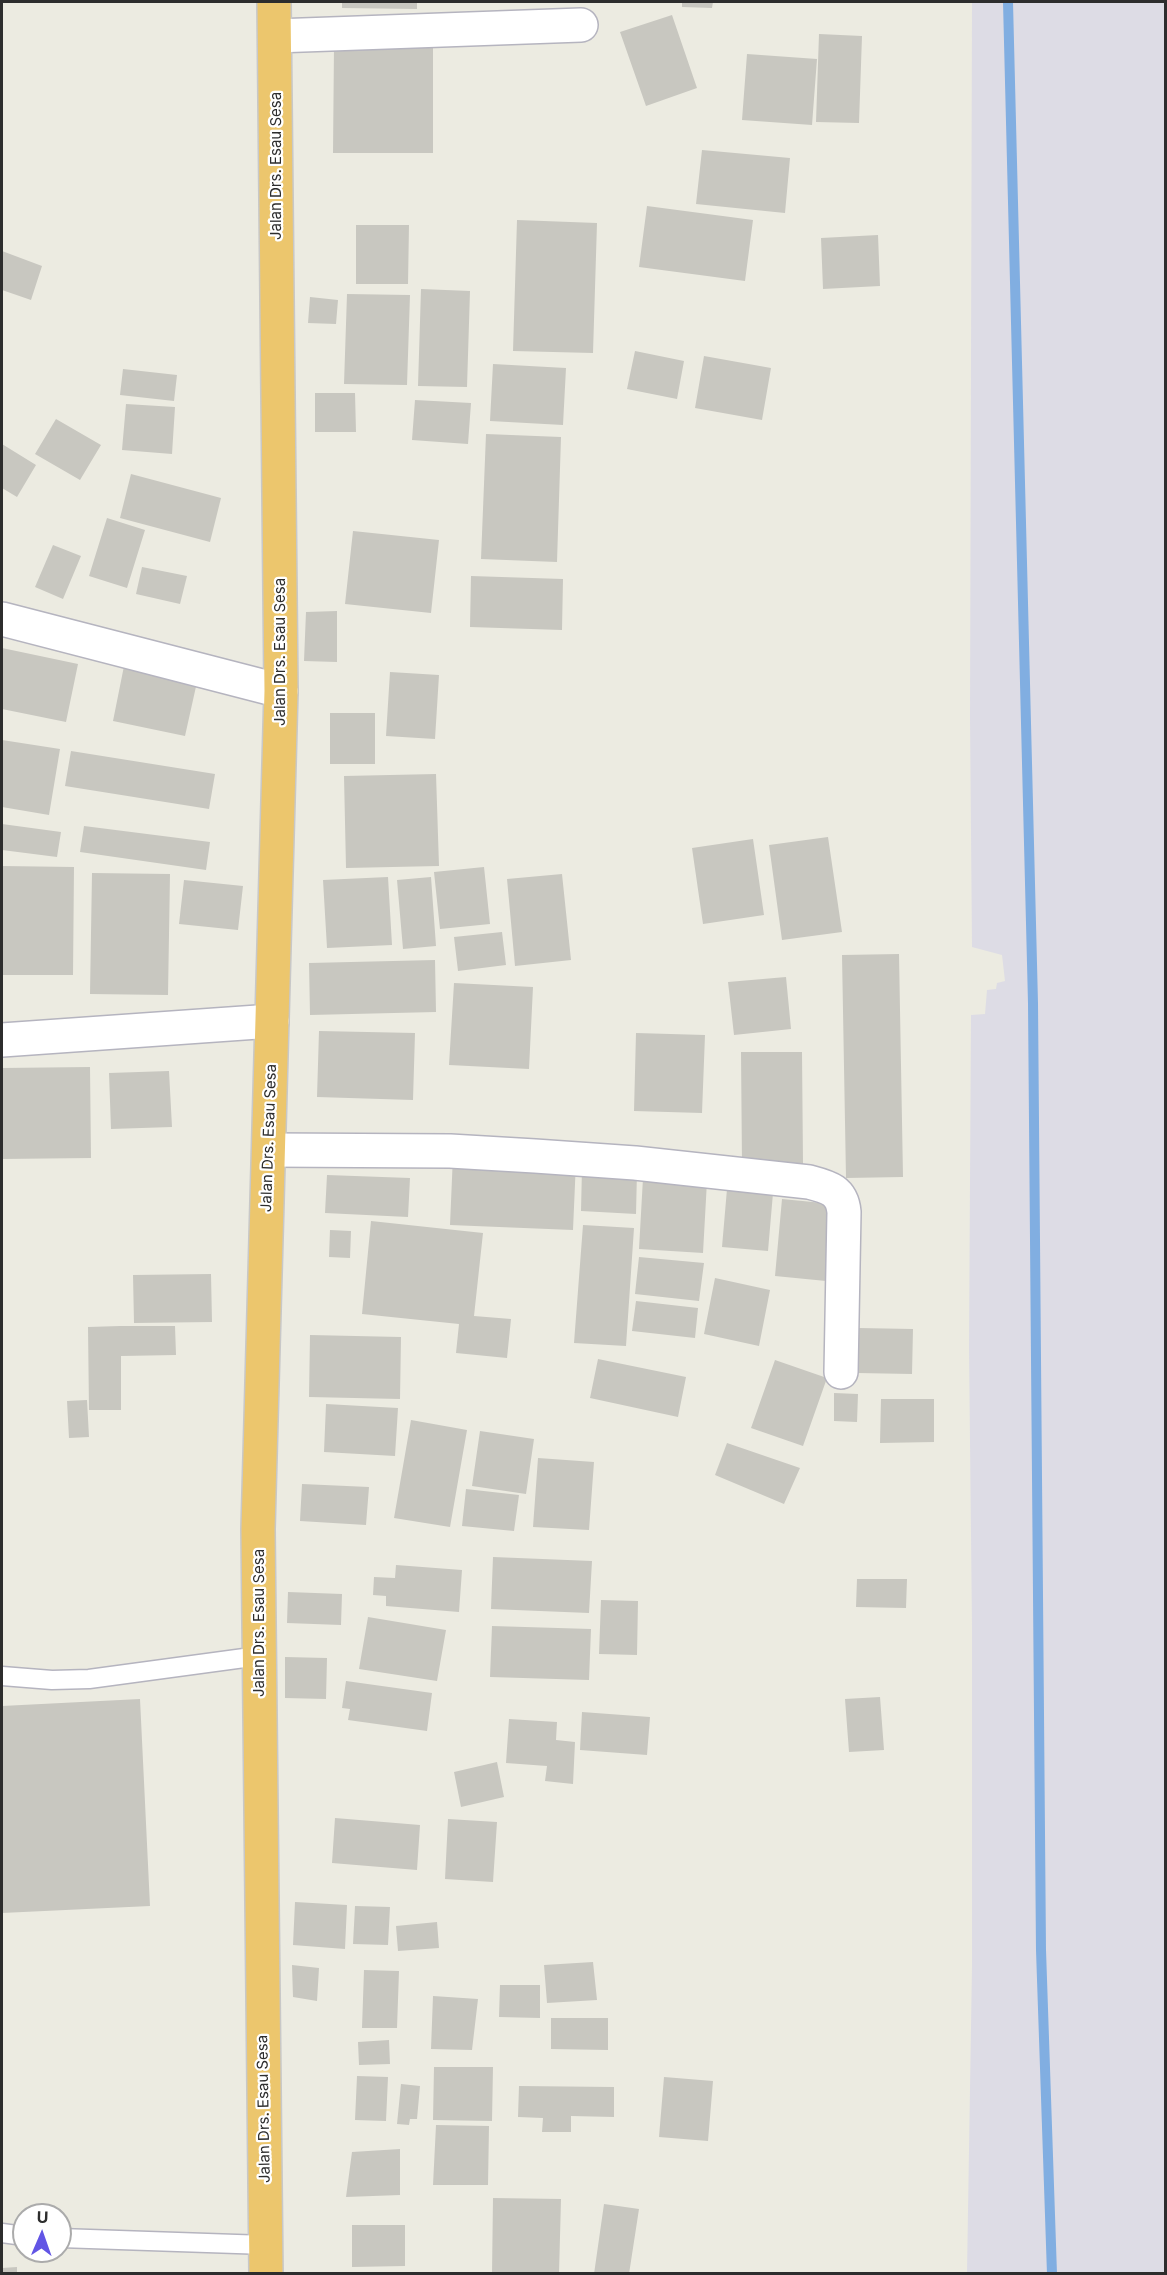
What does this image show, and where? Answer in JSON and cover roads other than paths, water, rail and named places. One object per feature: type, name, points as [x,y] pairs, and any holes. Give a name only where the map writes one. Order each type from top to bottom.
[{"type":"highway","name":"Jalan Drs. Esau Sesa","points":[[266,2259],[259,1656],[260,1389],[269,1150],[281,691],[274,2]]},
{"type":"street","points":[[275,36],[581,25]]},
{"type":"street","points":[[2,619],[281,691]]},
{"type":"street","points":[[2,1040],[272,1021]]},
{"type":"street","points":[[269,1150],[450,1151],[613,1161],[809,1182],[830,1187],[840,1195],[844,1212],[841,1372]]},
{"type":"lane","points":[[2,1676],[52,1680],[89,1679],[259,1656]]},
{"type":"lane","points":[[72,2239],[266,2259]]},
{"type":"waterway","points":[[1008,2],[1033,1003],[1041,1950],[1052,2274]]}]
